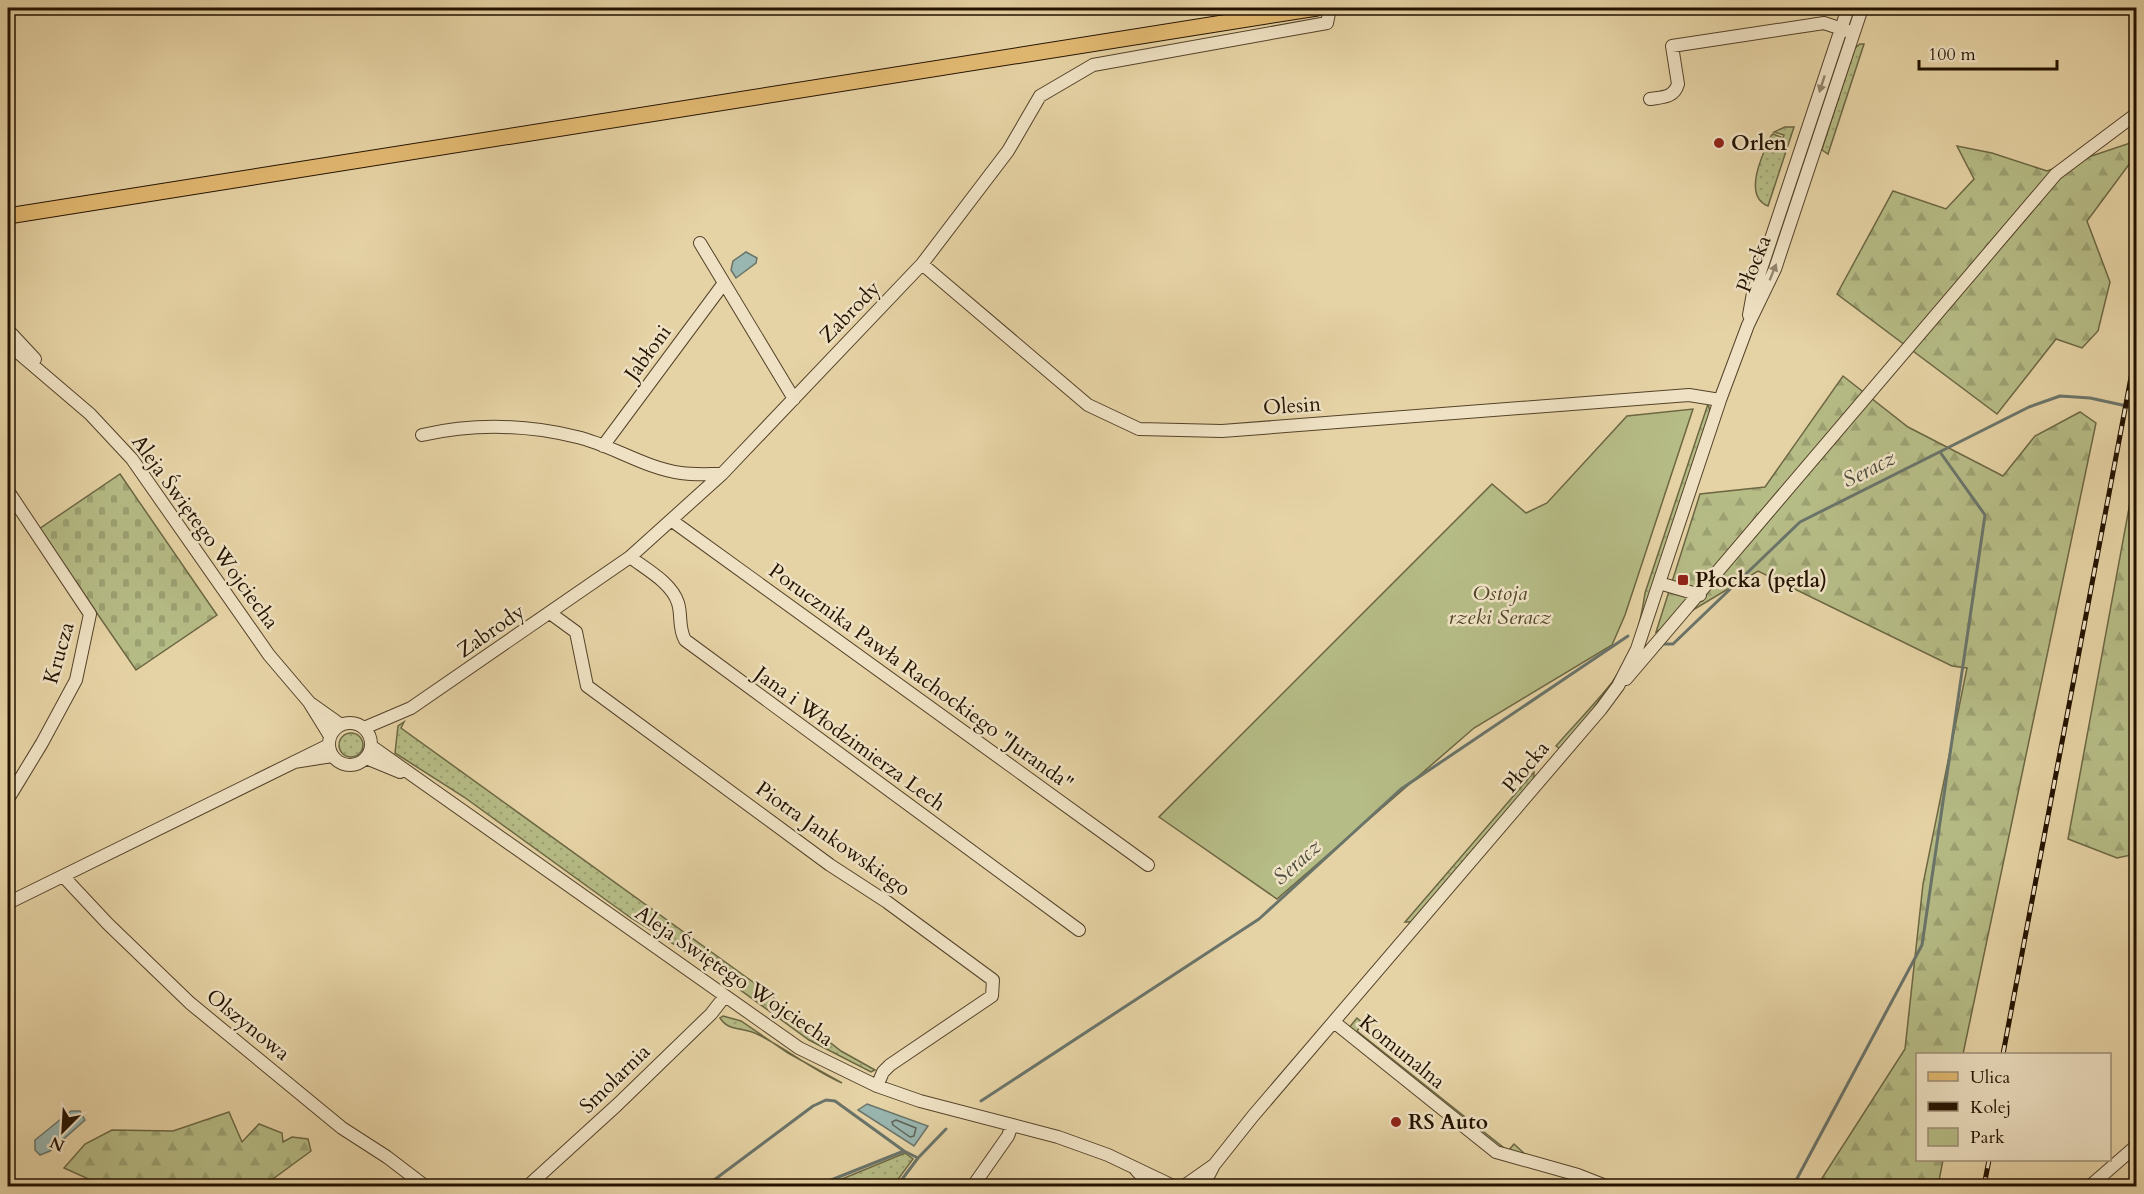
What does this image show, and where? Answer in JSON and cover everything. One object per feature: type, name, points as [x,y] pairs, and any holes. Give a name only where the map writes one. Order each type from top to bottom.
[{"type":"main road","points":[[8,216],[1317,8]]},
{"type":"street","name":"Zabrody","points":[[368,737],[630,557],[722,474],[922,264],[1008,152],[1040,96],[1093,65],[1326,23],[1330,8]]},
{"type":"street","name":"Płocka","points":[[1748,325],[1753,293],[1848,8]]},
{"type":"street","name":"Płocka","points":[[1190,1185],[1214,1165],[1618,686],[1637,649],[1720,400],[1748,325],[1775,269],[1862,8]]},
{"type":"street","points":[[1650,99],[1671,96],[1676,90],[1678,84],[1672,46],[1824,23],[1853,33]]},
{"type":"street","points":[[1618,686],[1638,668],[2056,174],[2136,114]]},
{"type":"street","points":[[1809,122],[1823,126]]},
{"type":"street","name":"Płocka","points":[[1778,216],[1793,216]]},
{"type":"street","points":[[700,243],[794,399]]},
{"type":"street","name":"Olesin","points":[[922,264],[1088,405],[1139,429],[1222,431],[1689,395],[1720,400]]},
{"type":"street","name":"Jabłoni","points":[[603,446],[724,283]]},
{"type":"street","points":[[8,330],[45,369],[49,377]]},
{"type":"street","name":"Aleja Świętego Wojciecha","points":[[8,344],[40,373],[49,377],[98,422],[132,459],[269,656],[309,702],[341,724]]},
{"type":"street","points":[[422,435],[446,429],[504,424],[578,437],[651,466],[681,474],[722,474]]},
{"type":"street","name":"Krucza","points":[[8,491],[90,614],[76,680],[8,799]]},
{"type":"street","name":"Porucznika Pawła Rachockiego \"Juranda\"","points":[[671,520],[1148,865]]},
{"type":"street","name":"Jana i Włodzimierza Lech","points":[[630,557],[671,590],[679,604],[679,630],[685,640],[1079,930]]},
{"type":"street","points":[[1659,584],[1700,595]]},
{"type":"street","name":"Piotra Jankowskiego","points":[[550,614],[576,632],[587,686],[830,866],[887,902],[993,980],[992,996],[890,1065],[877,1086]]},
{"type":"street","name":"Aleja Świętego Wojciecha","points":[[309,702],[330,746]]},
{"type":"street","points":[[8,903],[330,746],[341,724],[353,723],[368,737],[366,759],[348,765],[330,746]]},
{"type":"street","name":"Aleja Świętego Wojciecha","points":[[368,737],[410,775],[800,1048],[877,1086],[920,1101],[1088,1147],[1136,1170],[1148,1173],[1170,1186]]},
{"type":"street","name":"Aleja Świętego Wojciecha","points":[[366,759],[410,775]]},
{"type":"street","name":"Olszynowa","points":[[63,876],[108,924],[190,1003],[342,1128],[387,1156],[425,1186]]},
{"type":"street","name":"Smolarnia","points":[[528,1186],[634,1089],[711,1014],[725,996]]},
{"type":"street","name":"Komunalna","points":[[1334,1022],[1496,1152],[1578,1174],[1606,1186]]},
{"type":"street","points":[[973,1186],[1008,1136],[1012,1125]]},
{"type":"street","points":[[2090,1186],[2136,1146]]},
{"type":"street","name":"Płocka","points":[[1203,1186],[1214,1165]]},
{"type":"street","name":"Aleja Świętego Wojciecha","points":[[1136,1170],[1151,1186]]},
{"type":"street","points":[[1170,1186],[1190,1185]]},
{"type":"green space","points":[[1864,44],[1828,154],[1822,150],[1823,146],[1855,48]]},
{"type":"green space","points":[[1785,127],[1794,127],[1768,206],[1760,201],[1756,193],[1757,174],[1771,136],[1773,134],[1783,138],[1784,135],[1774,132]]},
{"type":"green space","points":[[2136,141],[2136,155],[2087,221],[2110,282],[2098,331],[2082,348],[2056,339],[1997,414],[1837,294],[1893,191],[1946,209],[1974,179],[1957,146],[1992,153],[2047,171]]},
{"type":"green space","points":[[1843,376],[1908,427],[2003,476],[2035,436],[2080,412],[2096,423],[1963,1053],[1916,1053],[1916,1161],[1943,1161],[1938,1186],[1817,1186],[1905,1049],[1923,884],[1967,668],[1952,666],[1758,571],[1656,632],[1700,494],[1765,487]]},
{"type":"green space","points":[[1708,404],[1710,411],[1633,646],[1631,650],[1639,625],[1645,593]]},
{"type":"green space","name":"Ostoja rzeki Seracz","points":[[1693,409],[1625,615],[1612,645],[1474,728],[1277,899],[1159,817],[1492,484],[1526,513],[1547,503],[1627,416]]},
{"type":"green space","points":[[2136,470],[2136,854],[2117,858],[2068,839]]},
{"type":"green space","points":[[120,474],[217,615],[136,670],[39,529]]},
{"type":"green space","points":[[1612,683],[1560,749],[1556,746],[1595,703]]},
{"type":"green space","points":[[404,722],[401,728],[753,982],[841,1051],[875,1070],[871,1072],[809,1040],[695,957],[631,918],[464,797],[395,753],[398,726]]},
{"type":"green space","points":[[351,733],[356,734],[362,740],[362,750],[356,756],[351,757],[346,756],[340,750],[339,745],[340,740],[346,734]]},
{"type":"green space","points":[[1534,772],[1534,779],[1411,922],[1405,922]]},
{"type":"green space","points":[[723,1016],[741,1021],[772,1042],[752,1032],[728,1025],[720,1018]]},
{"type":"green space","points":[[1357,1018],[1363,1023],[1357,1031],[1508,1151],[1514,1144],[1526,1155],[1506,1153],[1348,1029]]},
{"type":"green space","points":[[803,1061],[842,1083],[820,1072]]},
{"type":"green space","points":[[229,1112],[242,1142],[259,1124],[282,1133],[283,1142],[292,1137],[308,1139],[311,1151],[266,1184],[220,1181],[219,1186],[104,1186],[64,1168],[85,1144],[112,1130],[173,1131]]},
{"type":"green space","points":[[905,1153],[913,1159],[893,1186],[825,1186]]},
{"type":"water","points":[[746,252],[757,258],[756,263],[736,278],[731,270],[733,261]]},
{"type":"water","points":[[867,1104],[928,1126],[914,1146],[858,1110]]},
{"type":"water","points":[[71,1111],[80,1111],[85,1120],[50,1151],[40,1155],[35,1150],[35,1140]]},
{"type":"waterway","name":"Seracz","points":[[1660,644],[1673,644],[1800,522],[2029,407],[2060,396],[2090,398],[2136,408]]},
{"type":"waterway","points":[[1793,1186],[1922,945],[1985,515],[1940,452]]},
{"type":"waterway","name":"Seracz","points":[[981,1101],[1259,919],[1401,789],[1628,636]]},
{"type":"waterway","points":[[706,1186],[813,1106],[826,1100],[835,1101],[904,1151]]},
{"type":"waterway","name":"Seracz","points":[[897,1186],[918,1158],[946,1129]]},
{"type":"waterway","points":[[816,1186],[904,1151],[918,1158]]},
{"type":"waterway","points":[[50,1186],[57,1182],[69,1186]]},
{"type":"railway","points":[[2003,1053],[2136,351]]},
{"type":"railway","points":[[1984,1186],[1989,1161]]},
{"type":"place","name":"Orlen","points":[[1719,143]]},
{"type":"place","name":"Płocka (pętla)","points":[[1683,580]]},
{"type":"place","name":"RS Auto","points":[[1396,1122]]}]
